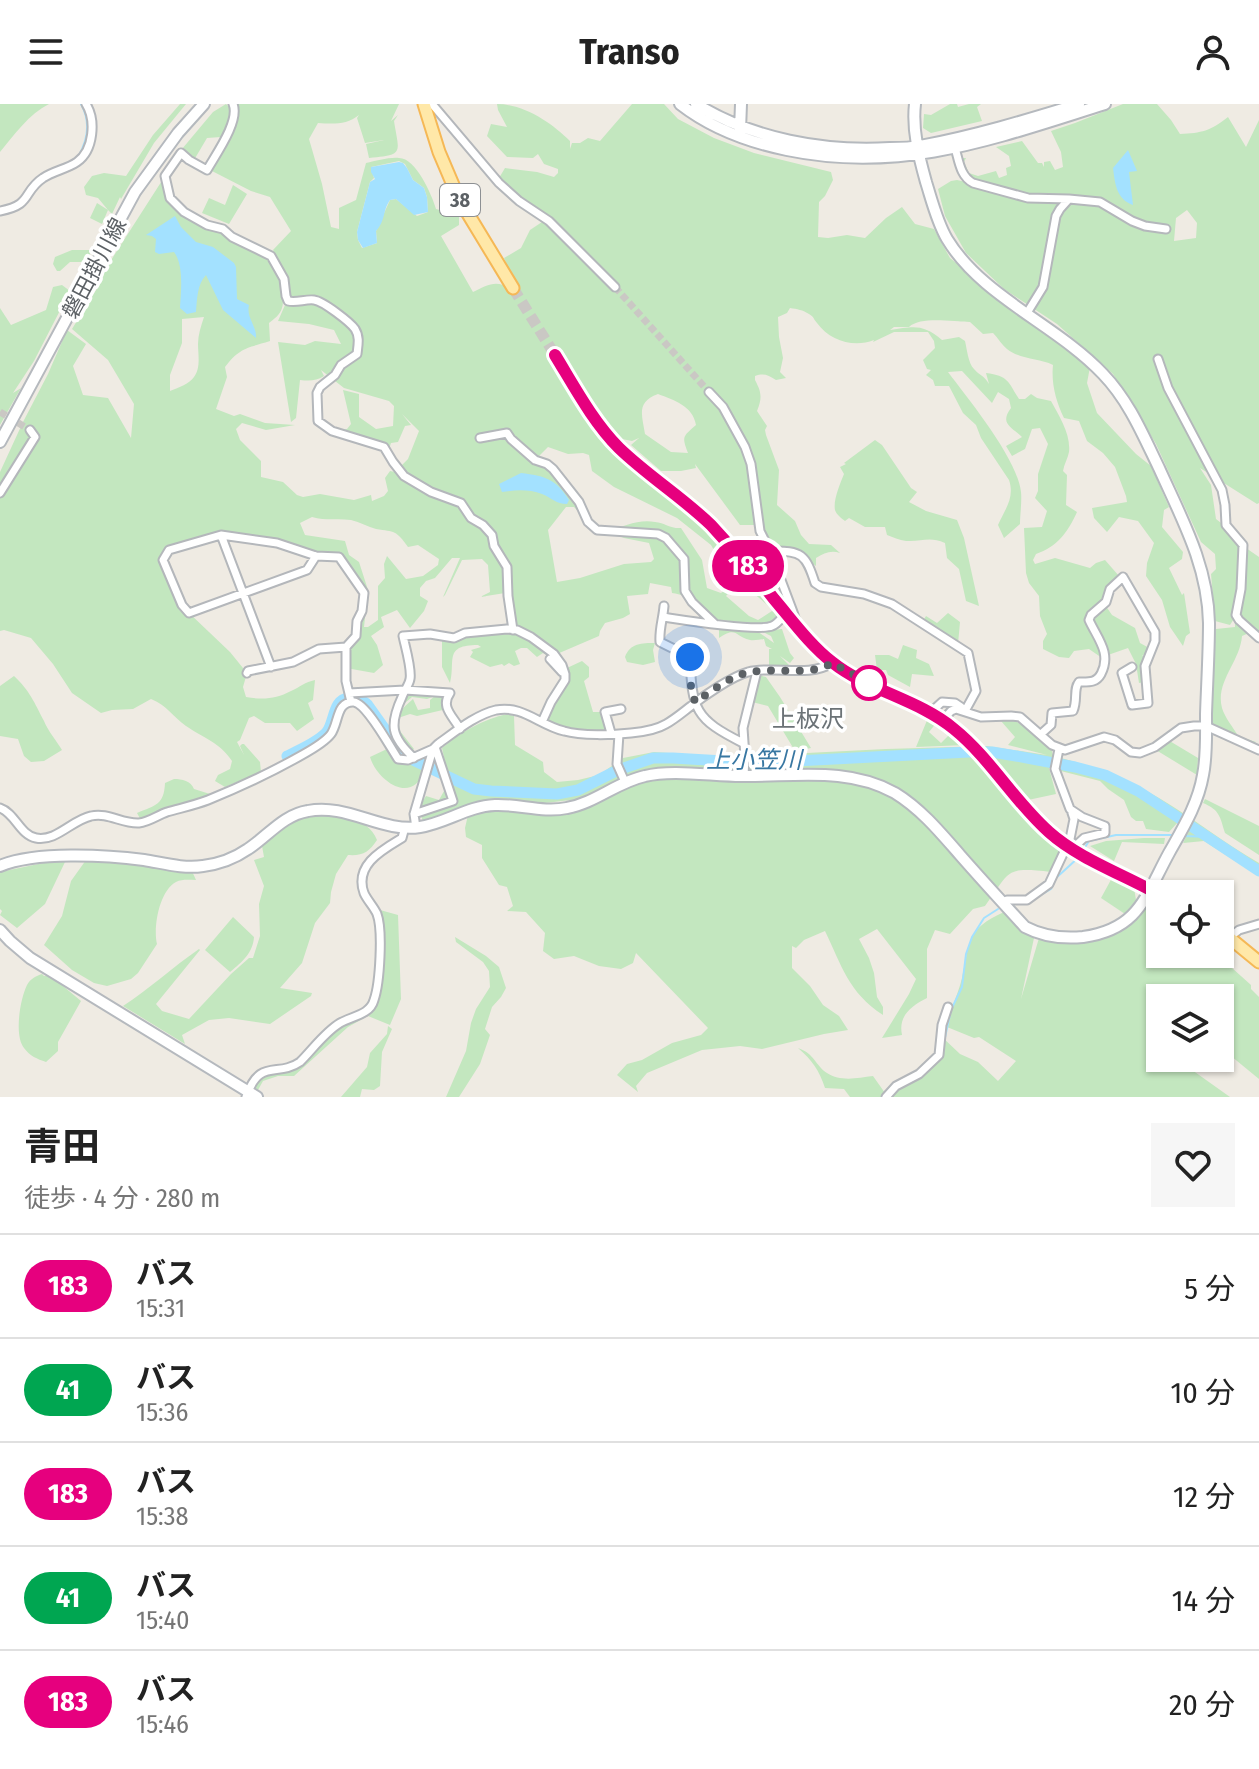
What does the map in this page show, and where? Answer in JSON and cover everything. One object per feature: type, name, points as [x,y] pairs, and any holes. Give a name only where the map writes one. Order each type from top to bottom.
[{"type":"main road","name":"38","points":[[424,104],[439,152],[459,199],[513,288]]},
{"type":"main road","points":[[555,355],[616,445],[641,469],[700,514],[832,663],[943,720],[973,746],[1019,802],[1050,833],[1146,887]]},
{"type":"main road","points":[[1234,941],[1259,962]]},
{"type":"street","points":[[0,211],[24,202],[43,177],[77,162],[83,156],[91,137],[91,117],[86,104]]},
{"type":"street","name":"磐田掛川線","points":[[0,442],[135,192],[178,133],[204,104]]},
{"type":"street","points":[[233,104],[233,121],[207,170],[181,153],[165,176],[170,198],[184,212],[207,225],[223,229],[232,237],[271,256],[284,279],[288,301],[314,300],[325,304],[354,328],[359,341],[357,354],[341,365],[335,375],[320,387],[317,393],[318,421],[332,431],[384,447],[404,476],[431,492],[461,503],[471,518],[483,525],[492,535],[494,546],[507,567],[513,630]]},
{"type":"street","points":[[432,104],[499,183],[549,221],[615,287]]},
{"type":"street","points":[[680,104],[724,131],[759,143],[802,153],[853,158],[955,148],[1105,104]]},
{"type":"street","points":[[696,104],[739,126],[792,142],[918,151],[1079,104]]},
{"type":"street","points":[[741,104],[739,126],[743,133],[802,153]]},
{"type":"street","points":[[915,104],[918,151],[938,219],[955,250],[979,276],[1105,375],[1136,421],[1190,534],[1201,568],[1208,602],[1204,769],[1198,795],[1160,880]]},
{"type":"street","points":[[724,131],[739,126]]},
{"type":"street","points":[[955,148],[962,172],[973,183],[1028,198],[1100,202],[1132,221],[1166,229]]},
{"type":"street","points":[[1027,313],[1043,287],[1056,216],[1069,199]]},
{"type":"street","points":[[1158,359],[1168,388],[1222,490],[1226,525],[1243,545],[1236,615],[1259,638]]},
{"type":"street","points":[[663,617],[764,628],[795,618],[760,531],[751,464],[745,447],[723,407],[709,392]]},
{"type":"street","points":[[0,493],[35,437],[30,430]]},
{"type":"street","points":[[480,438],[507,433],[535,460],[547,464],[573,494],[588,522],[597,530],[658,534],[666,538],[684,559],[685,591],[715,624]]},
{"type":"street","points":[[316,556],[307,570],[189,613],[183,608],[163,560],[169,550],[221,535],[277,543],[316,556],[339,557],[364,593],[356,636],[346,647],[346,681],[350,698],[362,706],[398,759],[413,758],[434,748],[482,715],[496,710],[525,712],[549,726],[572,733],[651,730],[667,724],[737,676],[757,671],[817,669],[832,663]]},
{"type":"street","points":[[221,535],[271,667]]},
{"type":"street","points":[[745,563],[771,553],[797,553],[806,559],[815,583],[821,587],[864,594],[892,604],[968,653],[976,691],[963,710]]},
{"type":"street","points":[[1041,734],[1051,725],[1052,713],[1073,711],[1079,682],[1098,679],[1107,659],[1089,620],[1106,602],[1110,589],[1123,577],[1155,632],[1155,641],[1145,666],[1148,703],[1132,705],[1122,673],[1132,667]]},
{"type":"street","points":[[664,606],[659,629],[660,642],[690,657],[691,687],[703,718],[743,743]]},
{"type":"street","points":[[413,758],[399,742],[393,727],[397,706],[411,678],[403,636],[430,634],[454,638],[479,631],[513,630],[531,637],[554,654],[565,674],[563,684],[542,722]]},
{"type":"street","points":[[247,673],[293,662],[319,649],[346,647]]},
{"type":"street","points":[[550,659],[562,672],[563,684]]},
{"type":"street","points":[[744,772],[743,728],[757,671]]},
{"type":"street","points":[[0,808],[10,813],[29,835],[39,839],[57,834],[78,820],[93,815],[143,823],[205,801],[304,755],[329,737],[340,709],[350,698],[405,690],[450,693],[445,704],[460,729]]},
{"type":"street","points":[[931,712],[942,702],[955,703],[963,710]]},
{"type":"street","points":[[621,709],[605,712],[615,733],[617,764],[624,780]]},
{"type":"street","points":[[943,720],[956,709],[981,717],[1020,717],[1059,753]]},
{"type":"street","points":[[1059,753],[1104,737],[1115,740],[1131,752],[1140,753],[1155,747],[1181,728],[1206,726],[1259,750]]},
{"type":"street","points":[[0,930],[30,958],[250,1095],[261,1073],[293,1067],[337,1025],[371,1008],[375,999],[381,948],[377,914],[365,894],[362,876],[365,867],[378,852],[402,838],[411,828],[434,748]]},
{"type":"street","points":[[414,814],[453,801],[434,748]]},
{"type":"street","points":[[1059,753],[1055,769],[1072,813],[1072,848]]},
{"type":"street","points":[[0,866],[33,858],[97,856],[184,867],[203,866],[235,857],[288,818],[305,811],[323,808],[411,828],[432,825],[479,807],[569,808],[624,780],[657,773],[744,772],[844,776],[891,791],[922,813],[1025,927],[1038,934],[1054,938],[1106,932],[1124,924],[1146,901]]},
{"type":"street","points":[[1002,902],[1027,900],[1049,884],[1072,848],[1084,838],[1105,833],[1105,826],[1072,813]]},
{"type":"street","points":[[1234,931],[1259,924]]},
{"type":"street","points":[[886,1097],[896,1086],[919,1074],[939,1055],[942,1025],[948,1007]]},
{"type":"green space","points":[[0,104],[49,104],[28,119],[0,152]]},
{"type":"green space","points":[[180,104],[186,104],[154,143],[112,214],[98,198],[86,195],[84,187],[92,176],[104,173],[126,176],[153,135]]},
{"type":"green space","points":[[226,104],[231,113],[225,131],[221,137],[207,138],[194,160],[182,149],[213,112]]},
{"type":"green space","points":[[238,104],[399,104],[391,121],[398,115],[394,121],[398,146],[389,155],[369,158],[366,144],[384,140],[365,143],[357,118],[359,115],[345,122],[318,123],[309,139],[331,227],[339,229],[339,208],[356,200],[366,163],[391,158],[405,160],[417,170],[436,209],[459,215],[459,225],[441,236],[473,292],[496,284],[510,289],[513,278],[504,258],[521,248],[530,230],[545,217],[521,200],[499,178],[505,168],[554,177],[558,173],[558,169],[544,164],[538,154],[533,158],[507,157],[487,136],[491,124],[507,127],[497,104],[517,107],[546,121],[570,141],[570,149],[572,143],[588,138],[600,141],[632,104],[664,104],[678,119],[714,138],[754,153],[831,172],[833,180],[819,202],[818,237],[847,235],[865,238],[902,207],[915,224],[934,229],[950,258],[1090,367],[1087,383],[1097,413],[1151,466],[1169,507],[1164,510],[1162,527],[1183,552],[1182,559],[1169,568],[1182,595],[1184,593],[1190,633],[1183,646],[1170,627],[1162,600],[1146,576],[1154,543],[1138,521],[1119,517],[1107,532],[1094,518],[1092,508],[1127,502],[1126,496],[1115,467],[1087,441],[1079,421],[1064,418],[1055,392],[1053,365],[1012,353],[993,333],[983,334],[970,322],[929,321],[890,330],[917,328],[929,331],[942,340],[959,337],[965,341],[972,366],[989,384],[986,373],[1004,378],[1019,399],[1031,394],[1051,401],[1064,425],[1069,445],[1063,471],[1067,475],[1066,505],[1077,512],[1061,538],[1036,554],[1033,560],[1035,564],[1055,558],[1090,568],[1105,560],[1119,576],[1105,593],[1103,602],[1112,615],[1135,628],[1140,643],[1151,649],[1142,656],[1149,655],[1144,682],[1139,683],[1136,664],[1128,648],[1108,655],[1102,642],[1102,658],[1089,649],[1074,651],[1069,658],[1043,649],[1047,634],[1040,616],[1039,596],[1026,573],[1024,528],[1042,527],[1047,511],[1035,498],[1038,474],[1048,444],[1040,428],[1032,429],[1025,449],[1012,456],[1006,446],[1022,437],[1007,422],[1011,408],[1009,399],[998,392],[992,403],[962,371],[948,372],[1002,446],[1018,478],[1020,524],[1004,538],[998,525],[1010,498],[1009,480],[981,438],[976,425],[963,413],[949,386],[935,386],[926,375],[931,370],[927,369],[923,360],[935,348],[928,332],[894,332],[873,342],[851,343],[829,334],[807,313],[790,308],[778,317],[783,358],[780,372],[786,378],[776,380],[766,375],[755,376],[760,396],[757,411],[767,426],[766,435],[779,470],[777,505],[795,521],[809,544],[831,545],[840,553],[819,556],[816,566],[794,549],[770,548],[756,525],[740,525],[695,464],[696,468],[661,471],[631,445],[639,438],[632,441],[622,439],[602,416],[559,353],[596,428],[698,520],[734,558],[778,613],[773,622],[711,620],[689,599],[672,593],[671,587],[650,583],[648,594],[627,596],[630,614],[605,623],[599,636],[550,657],[543,653],[537,657],[527,648],[521,648],[515,651],[520,664],[490,667],[470,657],[471,650],[481,647],[478,645],[460,648],[453,656],[450,683],[442,667],[442,640],[454,641],[512,626],[505,593],[480,597],[490,592],[488,565],[482,559],[462,560],[443,597],[460,558],[452,558],[435,578],[426,581],[420,588],[420,596],[428,601],[410,628],[397,610],[381,617],[384,627],[371,636],[383,665],[374,673],[346,668],[346,647],[357,636],[364,593],[339,557],[316,556],[277,543],[221,535],[173,549],[163,559],[188,612],[247,673],[243,687],[246,697],[275,697],[315,680],[313,700],[308,703],[314,719],[297,731],[290,723],[265,723],[254,716],[249,718],[237,742],[244,755],[242,744],[260,762],[261,772],[225,787],[215,781],[218,775],[230,769],[232,761],[217,745],[186,726],[162,705],[151,699],[133,709],[101,713],[72,693],[31,638],[0,631],[0,472],[67,330],[86,344],[73,366],[83,395],[108,398],[131,438],[134,404],[108,360],[72,329],[101,282],[106,268],[165,176],[169,201],[249,250],[267,257],[279,281],[283,303],[280,313],[269,323],[270,341],[250,347],[230,360],[225,367],[227,377],[216,409],[265,423],[295,425],[266,430],[242,423],[236,429],[240,440],[261,461],[261,477],[283,482],[303,497],[320,494],[354,500],[371,495],[372,501],[388,491],[385,478],[390,471],[410,475],[399,468],[408,459],[419,431],[402,414],[411,425],[405,426],[398,442],[391,443],[389,449],[337,431],[347,429],[351,424],[343,390],[359,394],[359,417],[376,429],[393,426],[394,406],[389,401],[344,388],[321,370],[324,376],[321,378],[300,380],[296,418],[291,422],[278,342],[341,344],[334,330],[278,321],[289,296],[286,273],[273,250],[291,231],[270,197],[212,171],[239,110]],"holes":[[[399,161],[405,164],[413,180],[424,188],[428,212],[417,216],[396,199],[390,200],[376,231],[377,243],[362,248],[357,232],[370,182],[374,178],[371,167]],[[204,317],[199,337],[198,365],[192,379],[170,391],[170,375],[182,343],[182,319]],[[658,394],[664,396],[691,413],[696,425],[684,438],[688,453],[671,452],[645,434],[642,410],[651,397]],[[548,447],[568,454],[589,455],[592,471],[614,487],[677,518],[711,545],[733,583],[746,587],[777,613],[772,611],[758,620],[726,596],[735,586],[731,585],[721,593],[707,588],[702,560],[681,528],[649,521],[625,525],[609,532],[649,543],[654,559],[651,562],[624,564],[557,582],[548,530],[566,507],[574,507],[588,522],[553,469],[535,460]],[[312,517],[351,520],[395,533],[408,547],[418,545],[439,559],[438,565],[423,576],[406,579],[387,556],[385,578],[378,586],[378,620],[364,627],[368,590],[359,562],[349,555],[345,541],[305,535],[300,523]]]},
{"type":"green space","points":[[950,104],[957,104],[958,107],[981,104],[977,107],[982,121],[931,133],[923,128],[924,114],[931,115]]},
{"type":"green space","points":[[1123,104],[1157,104],[1180,134],[1206,130],[1228,117],[1246,147],[1259,120],[1259,503],[1200,468],[1211,485],[1216,519],[1259,557],[1259,635],[1235,613],[1251,632],[1242,636],[1221,699],[1223,712],[1238,736],[1256,742],[1253,744],[1212,725],[1216,629],[1235,627],[1235,617],[1230,625],[1215,621],[1211,574],[1216,569],[1215,554],[1201,542],[1156,444],[1113,374],[1057,324],[1004,289],[966,253],[945,216],[938,189],[951,181],[993,188],[965,176],[960,158],[966,158],[964,162],[969,173],[978,176],[996,171],[999,178],[1007,175],[1006,168],[1011,166],[1009,156],[996,147],[1022,141],[1038,163],[1044,167],[1044,162],[1050,161],[1055,170],[1063,167],[1061,152],[1051,131]],"holes":[[[1187,210],[1197,223],[1196,238],[1174,241],[1176,218]]]},
{"type":"green space","points":[[233,185],[247,194],[229,224],[202,213],[209,198],[225,205]]},
{"type":"green space","points":[[97,203],[108,210],[102,224],[90,218]]},
{"type":"green space","points":[[72,250],[92,250],[86,262],[70,262],[57,271],[53,264],[55,257]]},
{"type":"green space","points":[[62,285],[70,291],[34,361],[13,393],[21,388],[0,425],[0,308],[11,325],[46,310],[53,287]]},
{"type":"green space","points":[[875,440],[917,492],[909,502],[926,511],[957,520],[979,606],[966,601],[959,569],[947,558],[945,543],[901,540],[887,535],[885,527],[865,527],[849,518],[845,521],[835,510],[837,492],[844,474],[840,467]]},
{"type":"green space","points":[[948,613],[960,622],[958,644],[923,621],[926,616],[937,623]]},
{"type":"green space","points":[[719,628],[757,631],[774,643],[771,636],[761,631],[782,629],[794,658],[790,663],[780,656],[790,666],[769,667],[769,649],[772,649],[766,646],[764,639],[750,640],[732,632],[719,638]]},
{"type":"green space","points":[[655,643],[655,662],[643,665],[627,662],[625,657],[633,646]]},
{"type":"green space","points":[[903,645],[917,650],[916,658],[929,664],[934,676],[912,674],[910,687],[888,675],[886,670],[877,670],[875,655],[898,659]]},
{"type":"green space","points":[[582,661],[589,667],[589,677],[584,681],[593,712],[605,712],[610,732],[574,731],[545,720],[567,668]]},
{"type":"green space","points":[[755,674],[766,677],[811,748],[795,751],[768,706],[752,702]]},
{"type":"green space","points":[[14,676],[31,697],[62,750],[44,761],[31,762],[24,756],[18,739],[0,736],[0,686]]},
{"type":"green space","points":[[405,691],[447,692],[447,709],[398,718],[400,731],[414,749],[411,751],[397,730],[397,718],[413,699],[418,710],[430,708],[430,700],[435,696],[427,699],[412,697],[399,708]]},
{"type":"green space","points":[[507,714],[514,716],[515,745],[543,762],[544,772],[557,782],[599,775],[623,758],[654,752],[730,757],[987,746],[1047,755],[1008,745],[1015,737],[1001,721],[1014,720],[1052,751],[1053,756],[1120,778],[1172,806],[1259,863],[1259,876],[1204,841],[1183,843],[1190,829],[1178,822],[1169,832],[1146,829],[1143,821],[1131,817],[1124,800],[1100,781],[1049,768],[1056,794],[1028,800],[1000,765],[987,772],[1062,848],[1051,872],[1025,870],[1010,874],[985,906],[973,909],[950,934],[935,930],[927,949],[927,998],[907,1012],[902,1022],[902,1035],[882,1038],[916,979],[877,929],[859,939],[874,973],[883,1015],[854,988],[825,931],[804,940],[796,948],[792,946],[792,968],[823,1005],[839,1016],[848,1030],[762,1049],[740,1046],[702,1050],[647,1073],[636,1086],[638,1092],[617,1075],[627,1064],[642,1060],[672,1043],[701,1035],[708,1028],[636,953],[633,963],[621,969],[599,966],[574,956],[554,959],[543,951],[545,933],[526,912],[507,911],[513,906],[507,887],[499,885],[482,858],[482,845],[466,837],[468,815],[485,810],[558,815],[582,809],[649,779],[680,777],[758,781],[801,774],[665,767],[627,776],[579,799],[537,804],[492,800],[424,823],[420,810],[426,796],[439,800],[449,782],[464,782],[447,772],[442,748],[473,727]]},
{"type":"green space","points":[[928,718],[937,722],[929,732],[941,743],[952,732],[966,745],[916,747]]},
{"type":"green space","points":[[1168,740],[1198,758],[1197,775],[1156,750]]},
{"type":"green space","points":[[387,749],[400,763],[414,763],[424,770],[412,787],[396,786],[374,766],[370,757]]},
{"type":"green space","points":[[174,779],[186,781],[194,789],[210,794],[222,790],[216,795],[142,822],[137,813],[158,803],[163,796],[165,783]]},
{"type":"green space","points":[[1205,799],[1259,826],[1259,855],[1225,833],[1216,811],[1203,803]]},
{"type":"green space","points":[[314,815],[359,821],[377,840],[365,852],[348,855],[336,874],[330,903],[315,923],[302,963],[280,988],[312,993],[311,996],[270,1024],[229,1018],[209,1020],[182,1035],[185,1044],[123,1006],[199,949],[156,1004],[162,1011],[189,1019],[231,974],[253,958],[260,936],[259,904],[264,886],[254,860],[264,857],[262,846],[280,830]]},
{"type":"green space","points":[[1165,838],[1164,844],[1122,842],[1114,861],[1090,846],[1106,841]]},
{"type":"green space","points":[[86,860],[191,869],[196,880],[181,880],[170,887],[161,901],[157,944],[131,979],[107,986],[94,983],[72,970],[44,945],[62,916],[71,881]]},
{"type":"green space","points":[[48,862],[65,862],[45,904],[17,928],[0,915],[0,872]]},
{"type":"green space","points":[[1113,876],[1134,888],[1136,900],[1125,914],[1101,898]]},
{"type":"green space","points":[[1146,908],[1146,968],[1232,968],[1251,985],[1259,997],[1259,1079],[1234,1058],[1234,984],[1146,984],[1146,1072],[1195,1072],[1230,1097],[850,1097],[844,1089],[825,1088],[814,1066],[798,1048],[808,1053],[832,1076],[849,1079],[873,1076],[885,1093],[919,1074],[939,1055],[941,1036],[960,1054],[978,1062],[998,1081],[1016,1061],[979,1037],[974,1038],[947,1027],[976,931],[1004,912],[1021,931],[1034,938],[1021,999],[1039,938],[1060,942],[1094,941],[1124,929]]},
{"type":"green space","points":[[380,910],[398,915],[401,999],[390,1025],[368,1016],[376,1008],[384,952]]},
{"type":"green space","points":[[233,917],[254,937],[243,961],[230,972],[205,950]]},
{"type":"green space","points":[[455,937],[499,967],[506,988],[492,1007],[485,1029],[490,1035],[480,1064],[459,1097],[446,1097],[466,1051],[476,1009],[490,987],[489,971],[483,962],[456,942]]},
{"type":"green space","points":[[42,974],[51,976],[81,1001],[58,1042],[58,1051],[46,1062],[24,1048],[19,1035],[20,1008],[27,985]]},
{"type":"green space","points":[[361,1016],[366,1017],[348,1027],[294,1076],[278,1076],[263,1081],[258,1090],[253,1087],[263,1075],[302,1065],[333,1032]]},
{"type":"green space","points":[[388,1026],[392,1029],[382,1052],[380,1086],[374,1090],[362,1089],[360,1097],[341,1097],[367,1067],[370,1053],[387,1034]]},
{"type":"water","points":[[1128,150],[1137,171],[1129,172],[1133,205],[1120,195],[1113,168]]},
{"type":"water","points":[[399,162],[424,188],[428,212],[414,215],[396,199],[390,200],[376,231],[377,243],[363,248],[357,232],[370,182],[375,179],[371,167]]},
{"type":"water","points":[[175,216],[196,242],[213,247],[234,263],[237,299],[249,305],[256,338],[223,310],[206,275],[199,287],[196,312],[187,314],[180,308],[181,278],[177,257],[174,252],[155,252],[156,239],[146,235]]},
{"type":"water","points":[[521,473],[543,477],[554,483],[569,500],[567,504],[532,491],[502,492],[499,484]]},
{"type":"waterway","points":[[78,157],[87,131],[81,104]]},
{"type":"waterway","points":[[42,174],[55,168]]},
{"type":"waterway","name":"上小笠川","points":[[287,756],[322,737],[329,729],[340,702],[352,698],[367,704],[399,749],[413,760],[474,789],[491,791],[557,794],[578,790],[618,770],[653,758],[757,763],[992,752],[1105,775],[1138,791],[1259,871]]},
{"type":"waterway","points":[[1082,852],[1089,841],[1116,835],[1174,835]]},
{"type":"waterway","points":[[1184,836],[1208,837]]},
{"type":"waterway","points":[[1039,896],[1051,889],[1056,878],[1079,857]]},
{"type":"waterway","points":[[944,1042],[951,1010],[962,987],[966,954],[972,937],[984,918],[998,909]]},
{"type":"tunnel","points":[[615,287],[709,392]]},
{"type":"tunnel","points":[[513,288],[555,355]]},
{"type":"tunnel","points":[[0,412],[30,430]]},
{"type":"bus line","name":"183","points":[[555,355],[616,445],[711,525],[832,663],[943,720],[973,746],[1019,802],[1050,833],[1075,850],[1146,888]]},
{"type":"district","name":"上板沢","points":[[808,719]]},
{"type":"route","points":[[690,657],[695,702],[737,676],[750,672],[817,669],[832,663],[875,686],[869,683]]}]
